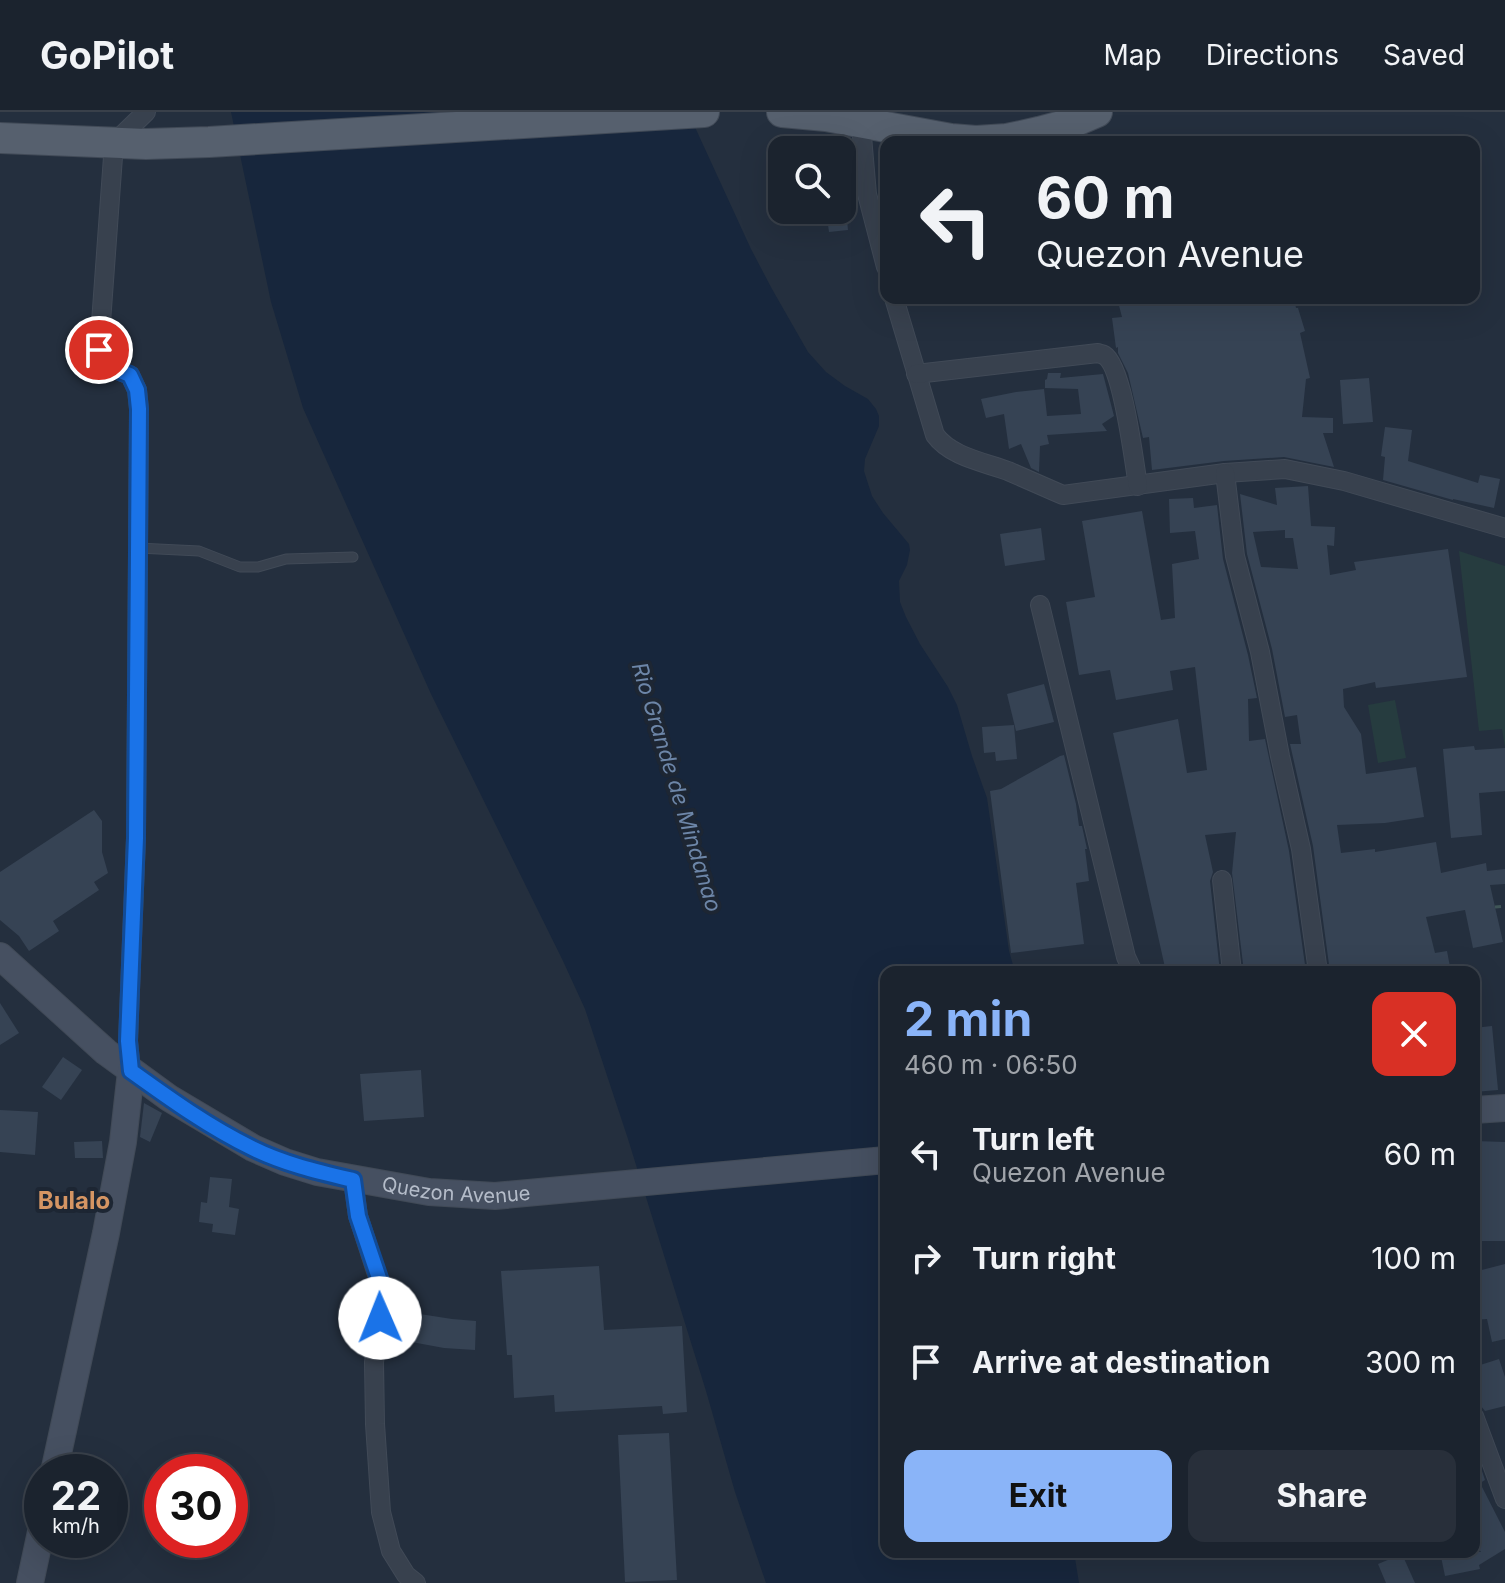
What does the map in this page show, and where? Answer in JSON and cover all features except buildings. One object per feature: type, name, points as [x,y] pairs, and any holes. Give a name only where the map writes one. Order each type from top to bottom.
[{"type":"main road","points":[[0,138],[114,143],[209,142],[704,112]]},
{"type":"main road","points":[[782,112],[861,117],[939,136]]},
{"type":"main road","points":[[1021,136],[1069,124],[1097,112]]},
{"type":"street","points":[[58,1454],[106,1233],[123,1142],[131,1071],[128,1041],[136,838],[139,409],[137,390],[130,375],[112,368],[100,357],[99,350],[114,143],[146,112]]},
{"type":"street","points":[[861,117],[867,194],[880,244]]},
{"type":"street","points":[[896,304],[935,435],[953,451],[1063,495],[1225,473],[1285,469],[1344,481],[1505,528]]},
{"type":"street","points":[[916,374],[1098,353],[1103,355],[1112,365],[1126,408],[1138,486]]},
{"type":"street","points":[[1225,473],[1235,556],[1260,652],[1301,849],[1317,966]]},
{"type":"street","points":[[1040,605],[1130,966]]},
{"type":"street","points":[[1222,880],[1231,966]]},
{"type":"street","name":"Quezon Avenue","points":[[0,956],[68,1019],[131,1071],[201,1119],[253,1148],[306,1169],[353,1180],[429,1192],[495,1196],[880,1161]]},
{"type":"street","points":[[1480,1110],[1505,1108]]},
{"type":"street","points":[[353,1180],[358,1216],[384,1296],[374,1362],[381,1512],[391,1551],[406,1575],[416,1583]]},
{"type":"street","points":[[1480,1432],[1505,1499]]},
{"type":"street","points":[[30,1583],[35,1558]]},
{"type":"lane","points":[[138,548],[199,551],[240,567],[258,567],[286,559],[353,557]]},
{"type":"path","points":[[1495,907],[1505,906]]},
{"type":"green space","points":[[1459,551],[1505,566],[1505,747],[1502,729],[1479,731]]},
{"type":"green space","points":[[1395,700],[1406,758],[1378,763],[1368,705]]},
{"type":"water","name":"Rio Grande de Mindanao","points":[[231,112],[688,112],[751,249],[808,352],[826,372],[868,399],[876,409],[879,426],[865,459],[864,471],[872,496],[909,544],[907,565],[899,581],[900,602],[920,644],[957,705],[987,798],[1013,966],[880,966],[880,1558],[1075,1558],[1079,1583],[766,1583],[585,1009],[431,694],[303,408],[271,302]]},
{"type":"district","name":"Bulalo","points":[[74,1201]]},
{"type":"route","points":[[99,350],[100,357],[112,368],[130,375],[137,390],[139,409],[136,838],[128,1003],[131,1071],[169,1098],[253,1148],[285,1162],[353,1180],[358,1216],[383,1290],[380,1318]]}]
